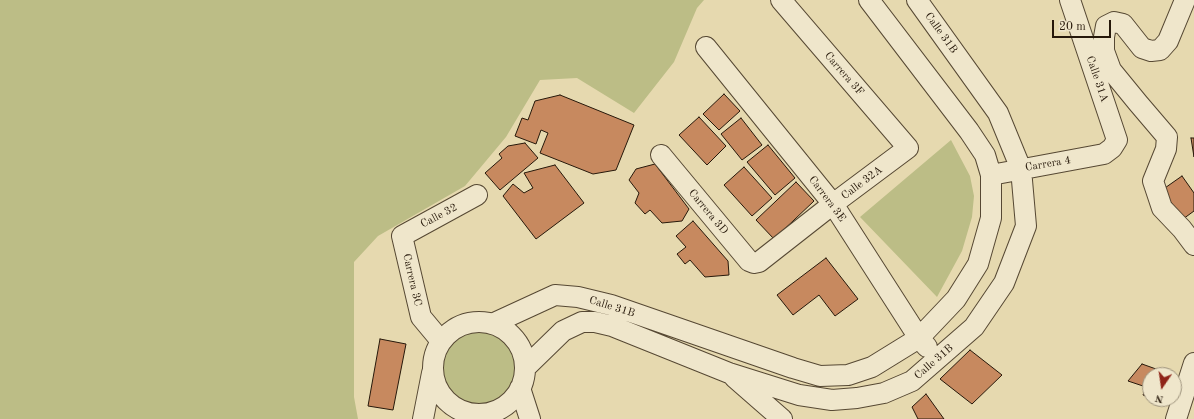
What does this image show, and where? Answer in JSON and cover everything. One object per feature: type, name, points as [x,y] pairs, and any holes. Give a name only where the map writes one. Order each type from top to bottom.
[{"type":"street","name":"Carrera 3F","points":[[781,0],[908,148]]},
{"type":"street","name":"Calle 31B","points":[[492,324],[555,295],[578,297],[611,305],[820,376],[848,376],[872,367],[919,338],[956,299],[978,264],[991,218],[991,175],[985,155],[969,131],[869,0]]},
{"type":"street","name":"Calle 31B","points":[[525,368],[563,331],[582,322],[595,322],[612,326],[729,373],[799,395],[832,400],[857,398],[884,393],[912,381],[974,327],[1004,283],[1026,226],[1022,169],[998,113],[917,0]]},
{"type":"street","name":"Calle 31A","points":[[1070,0],[1117,140],[1112,148],[1104,154]]},
{"type":"street","points":[[1185,0],[1168,41],[1160,50],[1142,48],[1123,24],[1114,22],[1106,26],[1104,51],[1111,70],[1167,137],[1166,149],[1153,180],[1162,208],[1194,245]]},
{"type":"street","name":"Carrera 3E","points":[[706,47],[833,204],[919,338],[937,360]]},
{"type":"street","name":"Calle 32A","points":[[759,262],[908,148]]},
{"type":"street","name":"Carrera 4","points":[[991,175],[1104,154]]},
{"type":"street","name":"Carrera 3D","points":[[661,155],[749,261],[754,263],[759,262]]},
{"type":"street","name":"Calle 32","points":[[402,236],[477,195]]},
{"type":"street","name":"Carrera 3C","points":[[402,236],[421,316],[441,341]]},
{"type":"street","points":[[424,419],[433,362],[441,341],[458,327],[469,323],[481,322],[492,324],[503,329],[512,336],[519,345],[525,368],[520,388],[510,403],[497,411],[477,416]]},
{"type":"street","points":[[1176,419],[1194,363]]},
{"type":"street","points":[[729,373],[782,419]]},
{"type":"street","points":[[432,374],[436,386],[450,405],[461,411],[477,416],[510,419]]},
{"type":"street","points":[[520,388],[530,419]]},
{"type":"street","points":[[785,419],[790,403],[799,395]]},
{"type":"green space","points":[[0,0],[704,0],[697,8],[674,62],[634,113],[577,78],[540,80],[506,137],[465,186],[378,236],[354,262],[354,397],[358,419],[0,419]]},
{"type":"green space","points":[[951,140],[970,176],[974,196],[972,217],[962,251],[937,297],[860,217]]},
{"type":"green space","points":[[479,331],[493,334],[505,342],[513,354],[516,368],[513,382],[505,394],[493,402],[479,405],[465,402],[453,394],[445,382],[442,368],[445,354],[453,342],[465,334]]},
{"type":"building","points":[[724,94],[740,111],[719,130],[703,114]]},
{"type":"building","points":[[560,95],[634,125],[616,170],[593,174],[540,153],[548,133],[541,130],[536,144],[515,136],[522,118],[528,120],[535,101]]},
{"type":"building","points":[[699,117],[726,146],[707,165],[679,135]]},
{"type":"building","points":[[741,118],[762,145],[742,160],[721,134]]},
{"type":"building","points":[[1191,138],[1194,138],[1194,157]]},
{"type":"building","points":[[525,143],[538,158],[500,190],[485,173],[502,158],[499,154],[508,146]]},
{"type":"building","points":[[768,145],[795,178],[775,195],[747,162]]},
{"type":"building","points":[[655,164],[689,209],[682,221],[662,223],[650,210],[645,214],[635,203],[639,193],[629,180],[636,169]]},
{"type":"building","points":[[555,165],[584,203],[536,239],[503,196],[513,184],[524,193],[533,188],[524,173]]},
{"type":"building","points":[[744,167],[772,198],[752,216],[724,185]]},
{"type":"building","points":[[1182,176],[1194,193],[1194,211],[1183,219],[1162,190]]},
{"type":"building","points":[[796,182],[814,201],[774,239],[756,220]]},
{"type":"building","points":[[693,221],[728,261],[729,275],[705,277],[690,260],[685,264],[677,254],[686,247],[676,236]]},
{"type":"building","points":[[826,258],[858,299],[835,316],[819,295],[793,315],[777,295]]},
{"type":"building","points":[[380,339],[406,344],[393,410],[368,406]]},
{"type":"building","points":[[970,350],[1002,375],[972,404],[940,379]]},
{"type":"building","points":[[1142,364],[1150,367],[1142,367],[1142,386],[1128,381]]},
{"type":"building","points":[[926,394],[944,419],[918,419],[912,407]]}]
